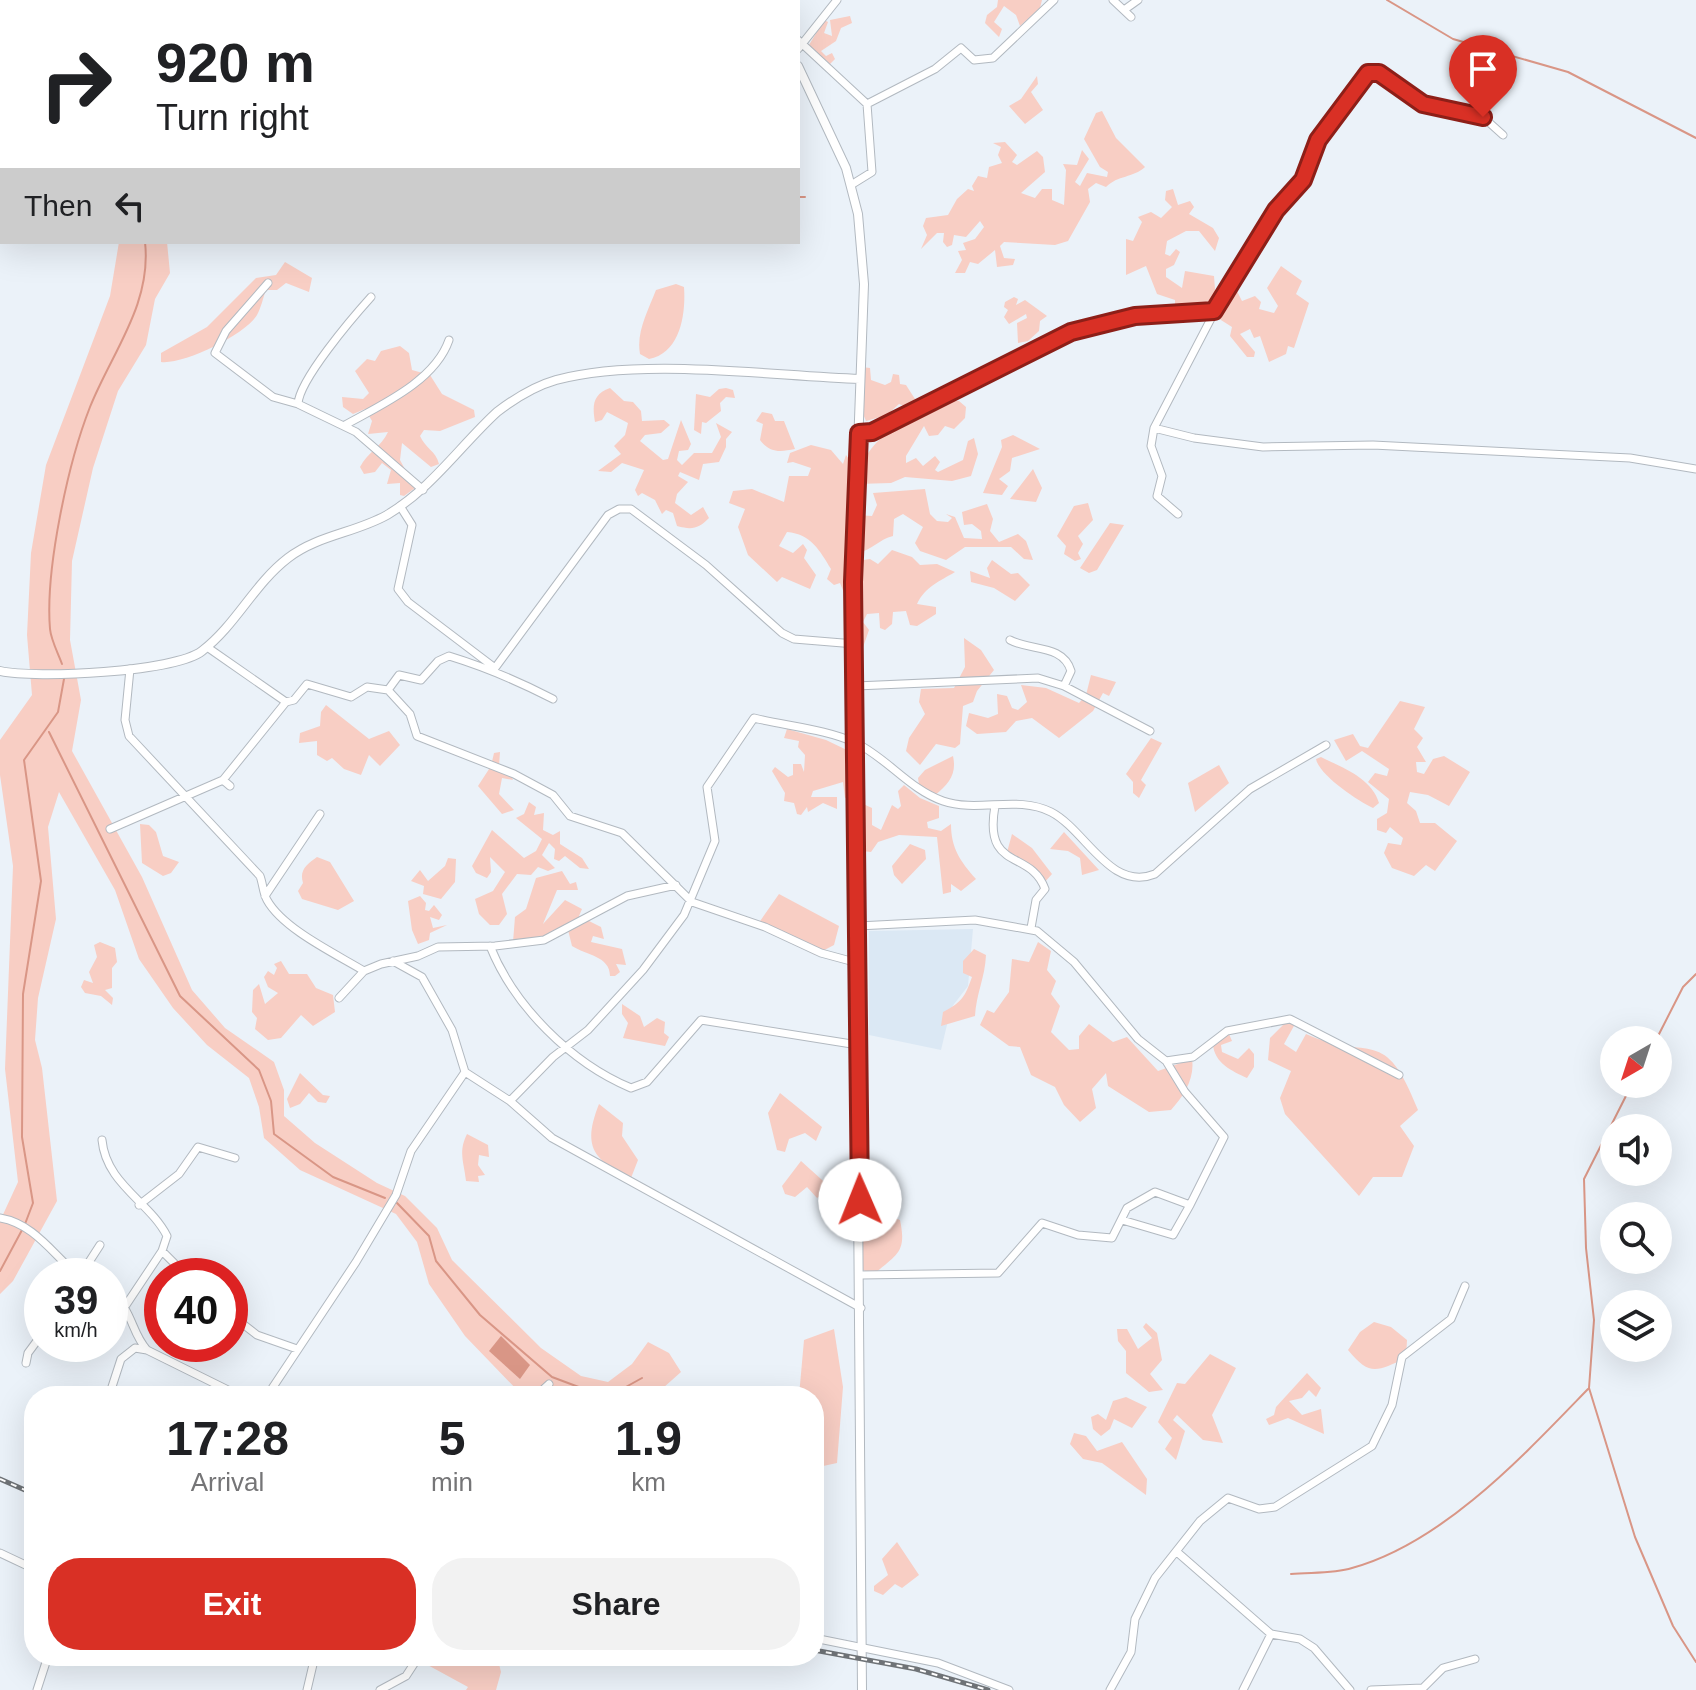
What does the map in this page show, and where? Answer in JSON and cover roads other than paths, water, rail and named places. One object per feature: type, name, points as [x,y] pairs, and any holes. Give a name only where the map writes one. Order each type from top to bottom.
[{"type":"street","points":[[837,0],[800,45],[867,104],[872,172],[851,185]]},
{"type":"street","points":[[867,104],[935,69],[961,48],[974,60],[993,58],[1054,0]]},
{"type":"street","points":[[1113,0],[1131,17]]},
{"type":"street","points":[[1124,10],[1138,0]]},
{"type":"street","points":[[800,70],[825,116],[851,185],[864,284],[853,582],[857,743],[862,1690]]},
{"type":"street","points":[[1178,514],[1157,496],[1162,476],[1151,446],[1154,428],[1214,311],[1276,210],[1303,180],[1318,140],[1368,73],[1379,73],[1423,104],[1483,117],[1503,135]]},
{"type":"street","points":[[268,283],[226,331],[215,353],[278,400],[298,404],[345,425],[385,454],[423,490]]},
{"type":"street","points":[[298,404],[299,394],[308,379],[352,317],[371,297]]},
{"type":"street","points":[[859,433],[872,432],[1071,332],[1135,316],[1214,311]]},
{"type":"street","points":[[345,425],[385,403],[432,369],[444,356],[449,340]]},
{"type":"street","points":[[0,671],[54,675],[181,662],[207,647],[252,593],[288,558],[318,540],[374,522],[400,506],[423,490],[497,412],[512,400],[553,381],[597,373],[669,371],[860,379]]},
{"type":"street","points":[[1154,428],[1194,438],[1263,447],[1423,447],[1630,458],[1696,469]]},
{"type":"street","points":[[400,506],[412,525],[398,589],[408,602],[495,668],[608,515],[619,509],[631,509],[706,565],[782,633],[794,639],[855,644]]},
{"type":"street","points":[[1010,640],[1052,651],[1064,658],[1071,671],[1064,686]]},
{"type":"street","points":[[207,647],[286,702]]},
{"type":"street","points":[[388,690],[399,675],[421,680],[447,655],[483,670],[497,670],[553,699]]},
{"type":"street","points":[[130,669],[125,720],[129,736],[260,876],[265,896],[273,909],[311,939],[364,971]]},
{"type":"street","points":[[856,686],[1023,678],[1064,686],[1150,731]]},
{"type":"street","points":[[110,829],[223,780],[286,702],[294,700],[307,684],[351,697],[367,687],[388,690],[410,714],[417,736],[514,774],[553,795],[570,816],[622,833],[692,902],[765,927],[821,953],[858,963]]},
{"type":"street","points":[[510,1101],[643,970],[692,902],[715,841],[707,787],[754,718],[857,743],[932,796],[959,804],[1023,804],[1053,813],[1084,836],[1112,870],[1144,878],[1155,874],[1250,789],[1326,745]]},
{"type":"street","points":[[223,780],[230,786]]},
{"type":"street","points":[[995,806],[991,829],[996,844],[1040,878],[1045,889],[1036,900],[1031,928]]},
{"type":"street","points":[[265,896],[320,814]]},
{"type":"street","points":[[339,998],[364,971],[393,961],[418,956],[438,947],[490,946],[544,940],[627,896],[676,885]]},
{"type":"street","points":[[858,926],[975,920],[1031,928],[1066,953],[1138,1039],[1166,1061],[1185,1092],[1224,1137],[1173,1235],[1122,1220]]},
{"type":"street","points":[[490,946],[497,963],[528,1007],[566,1047],[596,1071],[631,1088],[647,1082],[701,1020],[858,1045]]},
{"type":"street","points":[[393,961],[422,977],[452,1030],[465,1072],[510,1101],[552,1138],[861,1308]]},
{"type":"street","points":[[1166,1061],[1193,1057],[1227,1031],[1290,1019],[1399,1075]]},
{"type":"street","points":[[273,1386],[346,1278],[396,1195],[411,1151],[465,1072]]},
{"type":"street","points":[[102,1140],[107,1161],[139,1205],[165,1232],[167,1239],[128,1302]]},
{"type":"street","points":[[139,1205],[179,1174],[198,1147],[216,1155],[235,1158]]},
{"type":"street","points":[[861,1275],[990,1274],[1005,1269],[1015,1251],[1042,1223],[1078,1235],[1109,1239],[1115,1235],[1127,1208],[1157,1192],[1190,1205]]},
{"type":"street","points":[[0,1218],[25,1226],[60,1258]]},
{"type":"street","points":[[91,1258],[100,1245]]},
{"type":"street","points":[[162,1251],[169,1258]]},
{"type":"street","points":[[1110,1690],[1131,1652],[1135,1619],[1155,1578],[1200,1521],[1226,1499],[1259,1509],[1275,1507],[1372,1446],[1392,1405],[1402,1357],[1451,1319],[1465,1286]]},
{"type":"street","points":[[128,1310],[144,1345]]},
{"type":"street","points":[[248,1328],[257,1335],[297,1349]]},
{"type":"street","points":[[128,1348],[135,1329]]},
{"type":"street","points":[[113,1386],[123,1362]]},
{"type":"street","points":[[171,1362],[220,1386]]},
{"type":"street","points":[[1177,1552],[1271,1634],[1306,1643],[1350,1690]]},
{"type":"street","points":[[0,1553],[24,1564]]},
{"type":"street","points":[[1243,1690],[1271,1634]]},
{"type":"street","points":[[824,1640],[938,1663],[1009,1690]]},
{"type":"street","points":[[1371,1690],[1423,1688],[1443,1668],[1475,1659]]},
{"type":"street","points":[[37,1690],[45,1666]]},
{"type":"street","points":[[307,1690],[313,1666]]},
{"type":"street","points":[[380,1690],[406,1676],[412,1666]]},
{"type":"waterway","points":[[1387,0],[1453,39],[1568,72],[1696,138]]},
{"type":"waterway","points":[[800,197],[805,197]]},
{"type":"waterway","points":[[62,664],[51,633],[49,605],[60,517],[90,407],[136,307],[146,265],[145,244]]},
{"type":"waterway","points":[[25,1224],[33,1203],[22,1137],[23,994],[41,881],[24,760],[58,712],[64,679]]},
{"type":"waterway","points":[[49,732],[180,996],[259,1070],[271,1101],[274,1134],[333,1177],[385,1198]]},
{"type":"waterway","points":[[1663,1026],[1683,987],[1696,974]]},
{"type":"waterway","points":[[1625,1098],[1584,1179],[1586,1248],[1594,1320],[1589,1388],[1635,1537],[1673,1626],[1696,1662]]},
{"type":"waterway","points":[[397,1203],[429,1236],[436,1261],[480,1315],[552,1377],[576,1386]]},
{"type":"waterway","points":[[0,1271],[22,1230]]},
{"type":"waterway","points":[[628,1386],[642,1378]]},
{"type":"waterway","points":[[1291,1574],[1352,1568],[1386,1556],[1418,1539],[1480,1494],[1588,1389]]},
{"type":"railway","points":[[0,1479],[24,1490]]},
{"type":"railway","points":[[824,1652],[916,1669],[988,1690]]}]
